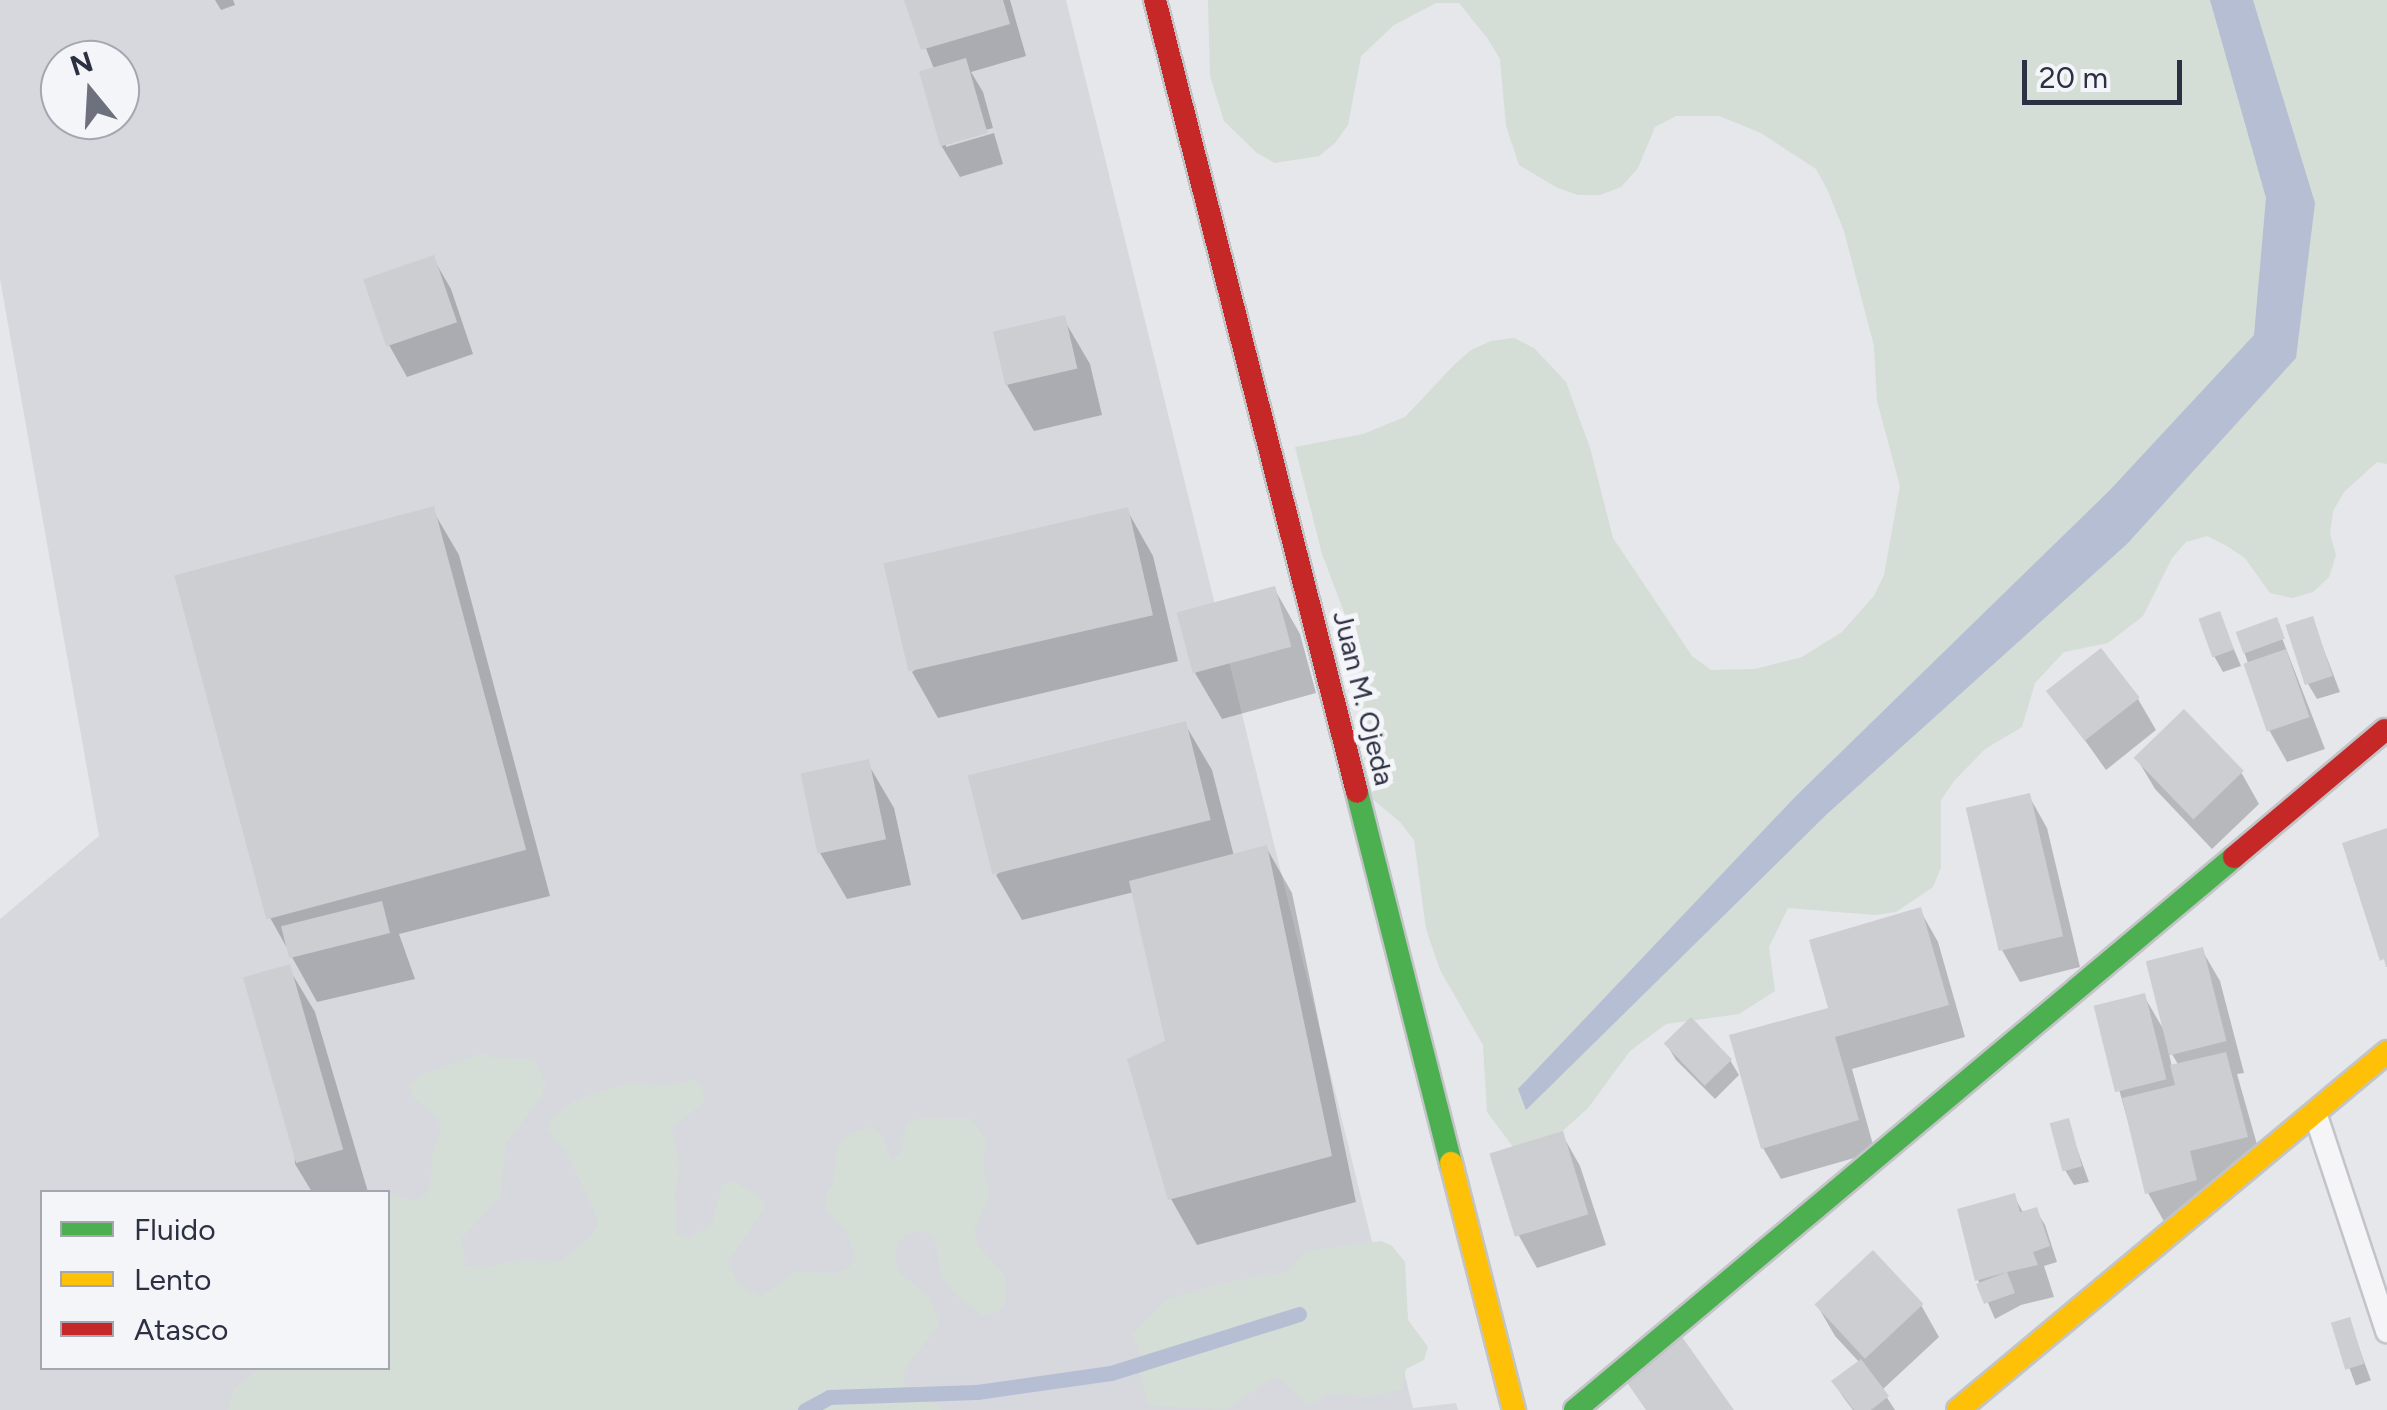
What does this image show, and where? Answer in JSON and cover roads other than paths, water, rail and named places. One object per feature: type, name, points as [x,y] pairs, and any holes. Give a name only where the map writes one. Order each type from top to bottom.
[{"type":"street","name":"Juan M. Ojeda","points":[[1156,0],[1514,1410]]},
{"type":"street","points":[[1574,1410],[2385,730]]},
{"type":"street","points":[[1958,1410],[2387,1052]]},
{"type":"lane","points":[[2316,1114],[2387,1331]]},
{"type":"water","points":[[2210,0],[2253,0],[2315,203],[2296,358],[2127,544],[1827,814],[1526,1110],[1518,1089],[1796,796],[2109,491],[2254,335],[2266,198]]},
{"type":"waterway","points":[[805,1410],[829,1397],[977,1392],[1111,1373],[1299,1314]]}]
